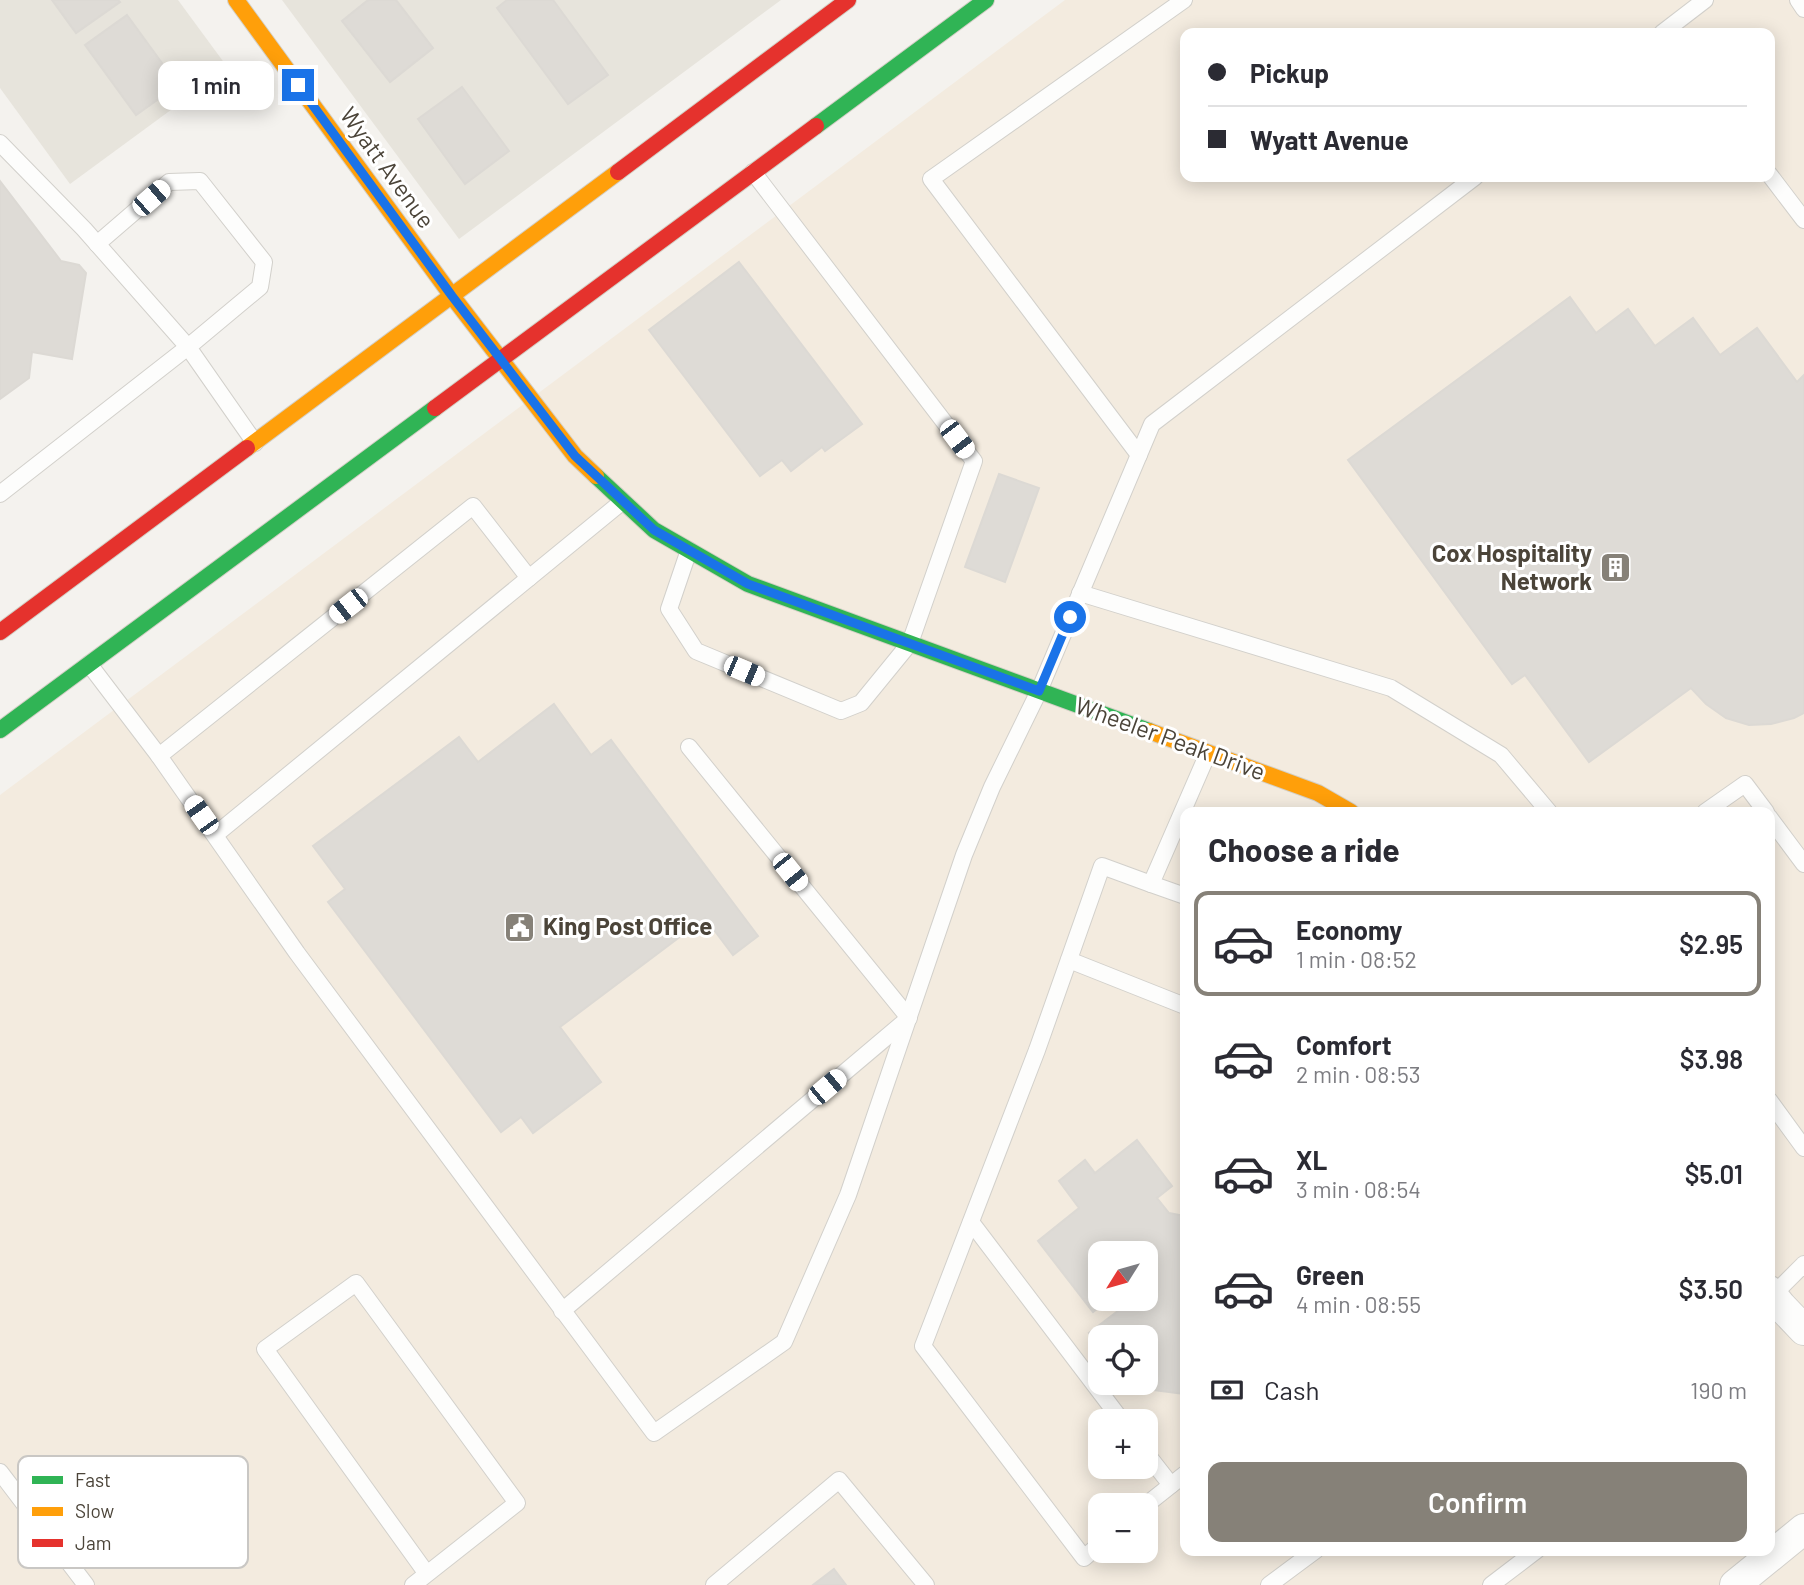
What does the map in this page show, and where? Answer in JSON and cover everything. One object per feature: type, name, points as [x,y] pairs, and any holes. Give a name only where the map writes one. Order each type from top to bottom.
[{"type":"main road","name":"Wyatt Avenue","points":[[236,0],[452,296]]},
{"type":"main road","points":[[0,632],[848,0]]},
{"type":"main road","points":[[0,730],[986,0]]},
{"type":"main road","name":"Wheeler Peak Drive","points":[[452,296],[575,456],[654,530],[748,584],[1318,793],[1342,807]]},
{"type":"street","points":[[1775,1298],[1804,1330]]},
{"type":"street","points":[[1775,1553],[1804,1529]]},
{"type":"street","points":[[1735,1585],[1771,1556]]},
{"type":"lane","points":[[1139,455],[930,179],[1184,0]]},
{"type":"lane","points":[[1670,28],[1706,0]]},
{"type":"lane","points":[[1798,0],[1804,9]]},
{"type":"lane","points":[[0,143],[97,244],[188,347],[255,443]]},
{"type":"lane","points":[[690,550],[669,609],[695,651],[841,711],[861,702],[910,643],[974,461],[753,172]]},
{"type":"lane","points":[[0,495],[260,287],[264,262],[200,181],[169,182],[97,244]]},
{"type":"lane","points":[[89,664],[159,756],[297,953],[654,1433],[784,1342],[848,1195],[964,855],[992,787],[1039,691],[1152,424],[1468,182]]},
{"type":"lane","points":[[1775,182],[1804,220]]},
{"type":"lane","points":[[215,835],[623,501]]},
{"type":"lane","points":[[159,756],[473,506],[530,578]]},
{"type":"lane","points":[[1080,593],[1391,688],[1501,755],[1545,807]]},
{"type":"lane","points":[[689,747],[909,1018]]},
{"type":"lane","points":[[1184,807],[1208,753]]},
{"type":"lane","points":[[1712,807],[1745,784],[1762,807]]},
{"type":"lane","points":[[1150,884],[1180,816]]},
{"type":"lane","points":[[1775,825],[1804,864]]},
{"type":"lane","points":[[1088,1555],[1084,1558],[923,1346],[1037,1050],[1102,866],[1180,894]]},
{"type":"lane","points":[[1069,960],[1180,1004]]},
{"type":"lane","points":[[562,1311],[909,1018]]},
{"type":"lane","points":[[1775,1108],[1804,1147]]},
{"type":"lane","points":[[971,1222],[1113,1409]]},
{"type":"lane","points":[[1775,1289],[1804,1264]]},
{"type":"lane","points":[[413,1585],[427,1574],[517,1503],[356,1283],[265,1349],[427,1574]]},
{"type":"lane","points":[[1158,1468],[1171,1485]]},
{"type":"lane","points":[[0,1472],[18,1496]]},
{"type":"lane","points":[[1158,1495],[1180,1478]]},
{"type":"lane","points":[[714,1585],[839,1480],[926,1585]]},
{"type":"lane","points":[[1269,1585],[1308,1556]]},
{"type":"lane","points":[[1491,1585],[1529,1556]]},
{"type":"lane","points":[[73,1568],[86,1585]]},
{"type":"shaded area","points":[[0,0],[178,0],[228,68],[70,184],[0,88]]},
{"type":"shaded area","points":[[282,0],[781,0],[459,239]]},
{"type":"shaded area","points":[[1065,0],[1804,0],[1804,1585],[0,1585],[0,795]]},
{"type":"building","points":[[52,0],[118,0],[120,2],[76,33]]},
{"type":"building","points":[[368,0],[396,0],[433,48],[390,82],[342,21]]},
{"type":"building","points":[[507,0],[553,0],[608,75],[568,104],[497,8]]},
{"type":"building","points":[[127,15],[178,85],[136,115],[85,45]]},
{"type":"building","points":[[462,87],[509,151],[465,184],[418,119]]},
{"type":"building","points":[[0,181],[61,261],[79,265],[86,273],[72,359],[32,352],[29,378],[0,399]]},
{"type":"building","points":[[739,262],[862,424],[825,451],[822,447],[791,471],[782,460],[760,476],[649,330]]},
{"type":"building","name":"Cox Hospitality Network","points":[[1570,297],[1596,333],[1628,309],[1655,346],[1693,318],[1720,355],[1757,328],[1797,382],[1804,375],[1804,713],[1771,724],[1749,725],[1726,718],[1706,704],[1691,688],[1589,762],[1525,675],[1512,684],[1348,460]]},
{"type":"building","points":[[999,474],[1039,488],[1005,582],[965,567]]},
{"type":"building","name":"King Post Office","points":[[554,704],[591,755],[611,740],[758,936],[733,955],[705,918],[560,1027],[601,1082],[533,1133],[521,1117],[501,1132],[328,902],[345,889],[313,846],[459,737],[478,762]]},
{"type":"building","points":[[1137,1140],[1172,1186],[1157,1198],[1169,1213],[1180,1215],[1180,1393],[1158,1390],[1158,1325],[1100,1325],[1118,1311],[1158,1311],[1158,1241],[1088,1241],[1088,1306],[1038,1241],[1079,1208],[1059,1181],[1085,1160],[1095,1173]]},
{"type":"building","points":[[834,1569],[846,1585],[813,1585]]},
{"type":"traffic: fast","points":[[816,126],[986,0]]},
{"type":"traffic: fast","points":[[0,730],[435,408]]},
{"type":"traffic: fast","points":[[596,476],[654,530],[748,584],[1149,731]]},
{"type":"traffic: slow","points":[[236,0],[452,296],[575,456],[596,476]]},
{"type":"traffic: slow","points":[[247,448],[618,172]]},
{"type":"traffic: slow","points":[[1149,731],[1318,793],[1342,807]]},
{"type":"traffic: jam","points":[[618,172],[848,0]]},
{"type":"traffic: jam","points":[[435,408],[816,126]]},
{"type":"traffic: jam","points":[[0,632],[247,448]]},
{"type":"place","name":"Cox Hospitality Network","points":[[1615,568]]},
{"type":"place","name":"King Post Office","points":[[520,927]]},
{"type":"route","points":[[298,85],[452,296],[575,456],[654,530],[748,584],[1039,691],[1070,617]]}]
